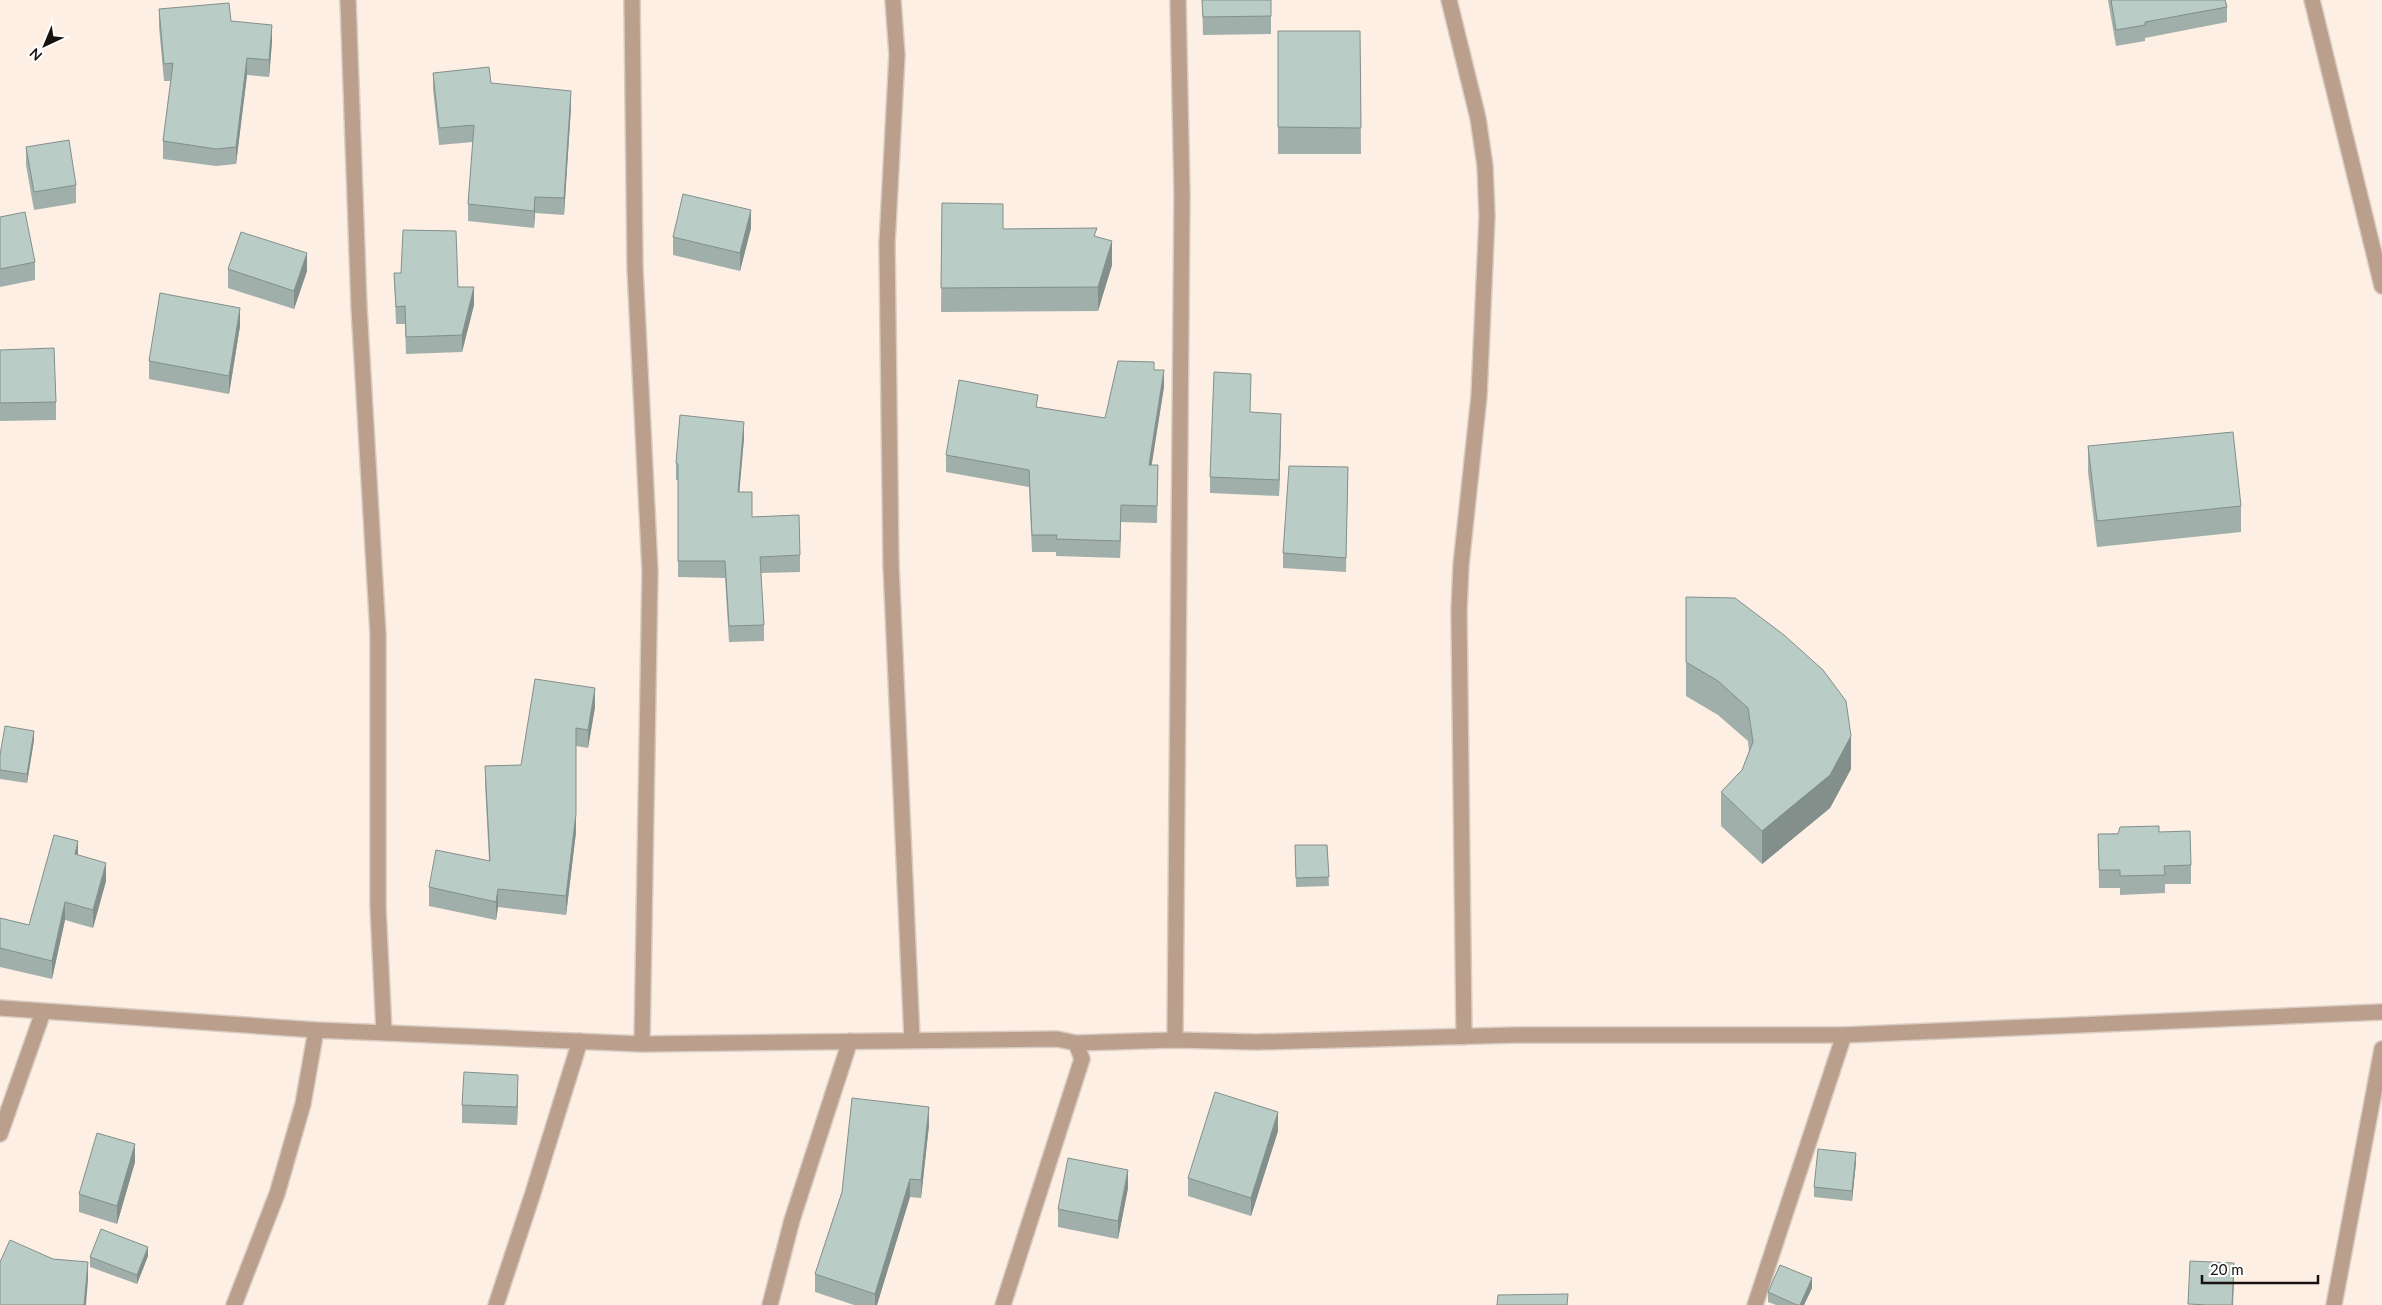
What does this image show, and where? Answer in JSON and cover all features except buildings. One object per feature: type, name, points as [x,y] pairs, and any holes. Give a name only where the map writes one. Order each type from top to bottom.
[{"type":"street","points":[[348,0],[359,307],[378,634],[378,907],[384,1033]]},
{"type":"street","points":[[632,0],[635,268],[650,572],[642,1044]]},
{"type":"street","points":[[892,0],[897,55],[887,244],[891,565],[912,1039]]},
{"type":"street","points":[[1175,1040],[1182,195],[1178,0]]},
{"type":"street","points":[[1449,0],[1478,118],[1485,166],[1487,216],[1479,396],[1461,565],[1459,611],[1464,1037]]},
{"type":"street","points":[[2312,0],[2382,286]]},
{"type":"street","points":[[0,1008],[316,1030],[642,1044],[912,1039],[1057,1039],[1076,1043],[1175,1040],[1257,1042],[1464,1037],[1844,1035],[2382,1012]]},
{"type":"street","points":[[0,1134],[43,1012]]},
{"type":"street","points":[[234,1305],[277,1194],[303,1104],[316,1030]]},
{"type":"street","points":[[1755,1305],[1844,1035]]},
{"type":"street","points":[[496,1305],[580,1041]]},
{"type":"street","points":[[770,1305],[792,1220],[850,1041]]},
{"type":"street","points":[[1003,1305],[1082,1059],[1076,1043]]},
{"type":"street","points":[[2334,1305],[2382,1050]]}]
